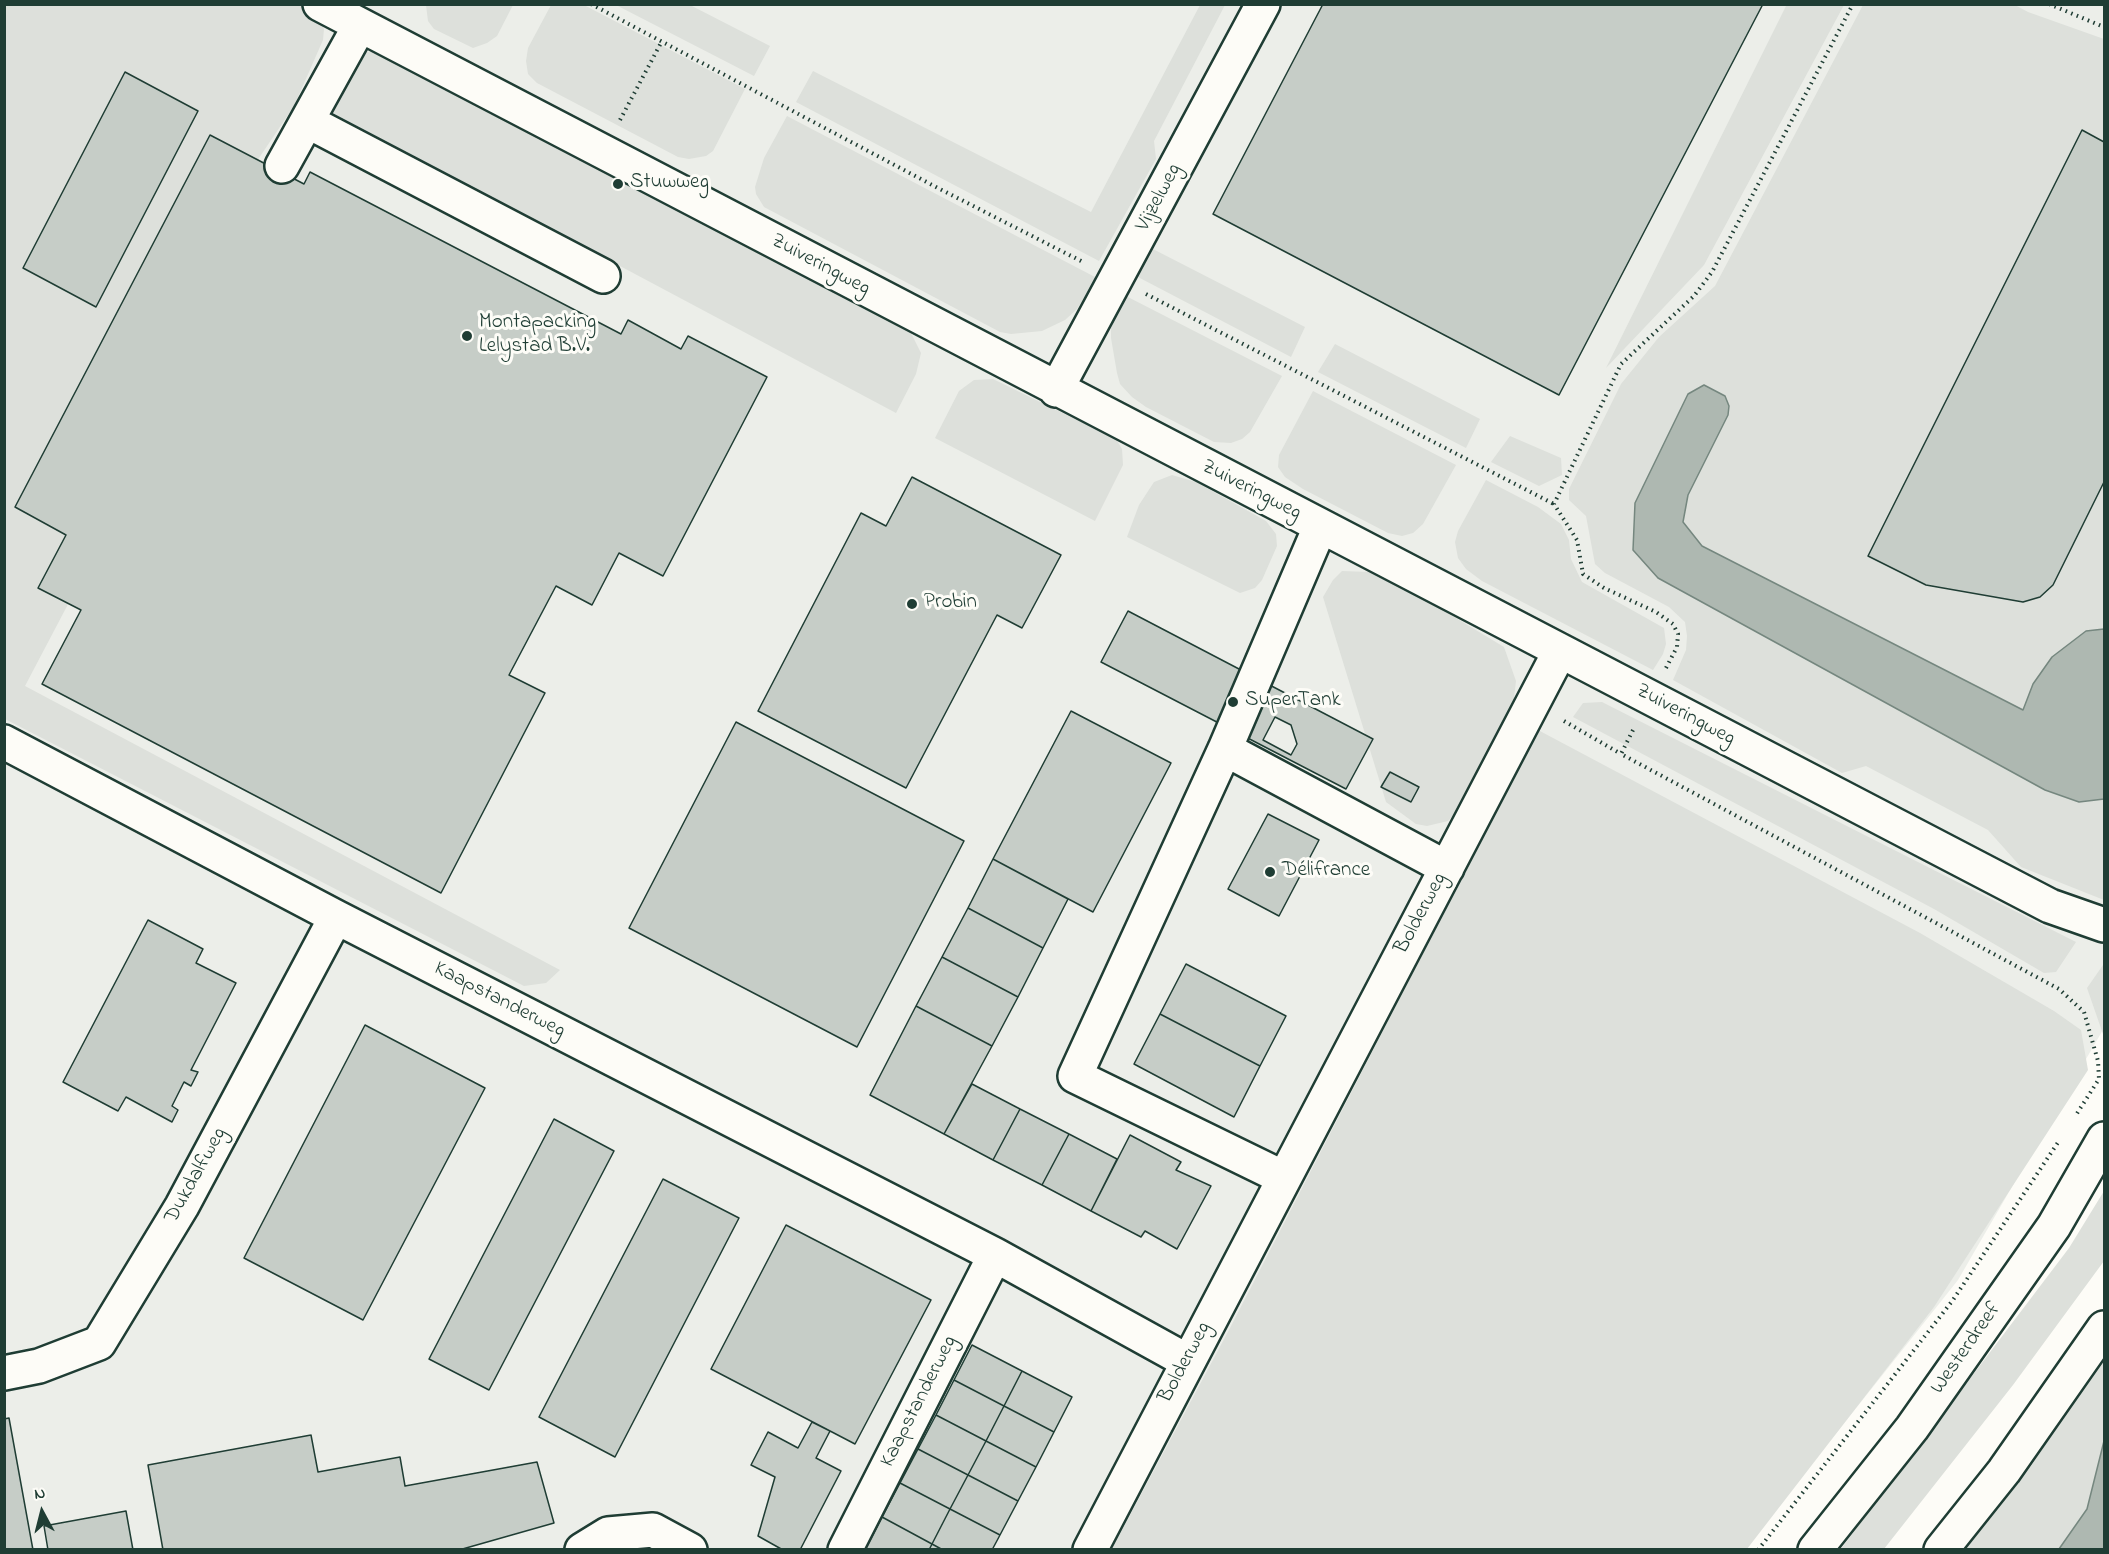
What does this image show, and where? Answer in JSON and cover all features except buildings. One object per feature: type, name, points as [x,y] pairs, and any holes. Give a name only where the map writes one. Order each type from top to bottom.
[{"type":"street","name":"Zuiveringweg","points":[[320,4],[1056,390],[2050,906],[2104,925]]},
{"type":"street","name":"Vijzelweg","points":[[1056,390],[1263,4]]},
{"type":"street","points":[[282,166],[360,26]]},
{"type":"street","points":[[307,121],[603,276]]},
{"type":"street","name":"Zuiveringweg","points":[[1225,749],[1320,527]]},
{"type":"street","name":"Bolderweg","points":[[1090,1550],[1560,651]]},
{"type":"street","name":"Kaapstanderweg","points":[[4,742],[336,917],[996,1255],[1187,1361]]},
{"type":"street","points":[[1284,1178],[1076,1076],[1225,749],[1447,868]]},
{"type":"street","name":"Zuiveringweg","points":[[2050,906],[2104,949]]},
{"type":"street","name":"Dukdalfweg","points":[[4,1373],[39,1366],[99,1343],[182,1206],[336,917]]},
{"type":"street","name":"Westerdreef","points":[[1815,1550],[1912,1428],[2055,1226],[2104,1139]]},
{"type":"street","name":"Kaapstanderweg","points":[[845,1550],[996,1255]]},
{"type":"street","points":[[1941,1550],[2004,1471],[2104,1328]]},
{"type":"street","points":[[582,1550],[608,1534],[653,1530],[690,1550]]},
{"type":"path","points":[[591,4],[936,187],[1554,504]]},
{"type":"path","points":[[2049,4],[2104,27]]},
{"type":"path","points":[[602,152],[662,41]]},
{"type":"path","points":[[1533,704],[1621,754]]},
{"type":"shaded area","points":[[426,4],[513,5],[497,36],[473,48],[434,29],[428,21]]},
{"type":"shaded area","points":[[1787,4],[1844,5],[1704,265],[1606,368]]},
{"type":"shaded area","points":[[4,5],[299,5],[318,18],[324,29],[323,40],[294,106],[234,195],[220,315],[25,686],[560,970],[546,983],[524,986],[5,719]]},
{"type":"shaded area","points":[[5,5],[2104,5],[2104,1028],[1958,1280],[1744,1549],[5,1550]]},
{"type":"shaded area","points":[[551,5],[584,5],[745,89],[713,151],[706,156],[689,159],[678,157],[537,83],[528,74],[526,61],[528,48]]},
{"type":"shaded area","points":[[616,5],[690,5],[770,46],[754,76]]},
{"type":"shaded area","points":[[1200,5],[1225,5],[1154,141],[1156,159],[1099,261],[796,102],[813,71],[1091,212]]},
{"type":"shaded area","points":[[1863,5],[2015,5],[2028,12],[2104,39],[2104,629],[2086,631],[2033,684],[2023,710],[1702,546],[1683,522],[1688,495],[1728,415],[1635,503],[1633,550],[1658,578],[2045,790],[2079,802],[2104,799],[2104,900],[2021,867],[1988,830],[1866,766],[1842,773],[1673,680],[1686,650],[1685,622],[1669,607],[1605,573],[1595,564],[1586,516],[1569,500],[1569,489],[1621,384],[1659,337],[1715,286]]},
{"type":"shaded area","points":[[390,50],[911,333],[921,353],[916,374],[896,413],[329,111],[356,59],[367,52]]},
{"type":"shaded area","points":[[787,116],[1095,277],[1091,287],[1077,309],[1065,320],[1042,331],[1011,334],[1000,332],[764,207],[756,194],[755,187],[764,158]]},
{"type":"shaded area","points":[[1151,248],[1305,327],[1291,357],[1136,276]]},
{"type":"shaded area","points":[[1124,295],[1282,376],[1250,432],[1242,439],[1231,443],[1214,442],[1146,407],[1120,384],[1111,328]]},
{"type":"shaded area","points":[[1335,344],[1480,419],[1466,448],[1318,372]]},
{"type":"shaded area","points":[[993,379],[1116,439],[1122,449],[1123,465],[1095,521],[935,438],[959,391],[974,380]]},
{"type":"shaded area","points":[[1704,385],[1725,396],[1729,406],[1728,415],[1688,495],[1683,522],[1702,546],[2023,710],[2033,684],[2052,657],[2086,631],[2104,629],[2104,799],[2079,802],[2045,790],[1658,578],[1633,550],[1635,503],[1688,394]]},
{"type":"shaded area","points":[[1313,391],[1456,465],[1423,524],[1413,533],[1402,536],[1388,533],[1303,489],[1285,477],[1278,467],[1279,455]]},
{"type":"shaded area","points":[[1510,436],[1561,458],[1562,475],[1539,486],[1491,462]]},
{"type":"shaded area","points":[[1172,475],[1196,482],[1266,521],[1276,534],[1277,546],[1262,580],[1255,588],[1240,593],[1127,537],[1139,505],[1154,482]]},
{"type":"shaded area","points":[[1486,480],[1538,507],[1561,524],[1569,540],[1571,559],[1582,582],[1664,628],[1666,644],[1653,670],[1482,581],[1466,569],[1458,558],[1455,542],[1458,531]]},
{"type":"shaded area","points":[[1342,571],[1369,572],[1436,606],[1504,647],[1516,681],[1512,715],[1465,804],[1448,821],[1427,826],[1416,824],[1386,802],[1323,597],[1333,580]]},
{"type":"shaded area","points":[[1602,702],[2076,942],[2056,972],[2044,973],[1934,909],[1573,717],[1583,703]]},
{"type":"shaded area","points":[[1538,730],[1920,933],[2054,1011],[2081,1030],[2088,1070],[1934,1307],[1747,1549],[1112,1549],[1230,1328]]},
{"type":"shaded area","points":[[2103,965],[2104,967],[2104,1037],[2087,988]]},
{"type":"shaded area","points":[[2104,1191],[2104,1261],[2013,1385],[1884,1549],[1840,1550],[2069,1248]]},
{"type":"shaded area","points":[[2104,1357],[2104,1441],[2087,1509],[2059,1549],[1960,1550],[2031,1466]]},
{"type":"shaded area","points":[[2104,1441],[2104,1549],[2059,1549],[2087,1509]]},
{"type":"place","name":"Stuwweg","points":[[618,184]]},
{"type":"place","name":"Montapacking Lelystad B.V.","points":[[467,336]]},
{"type":"place","name":"Probin","points":[[912,604]]},
{"type":"place","name":"SuperTank","points":[[1233,702]]},
{"type":"place","name":"Délifrance","points":[[1270,872]]}]
